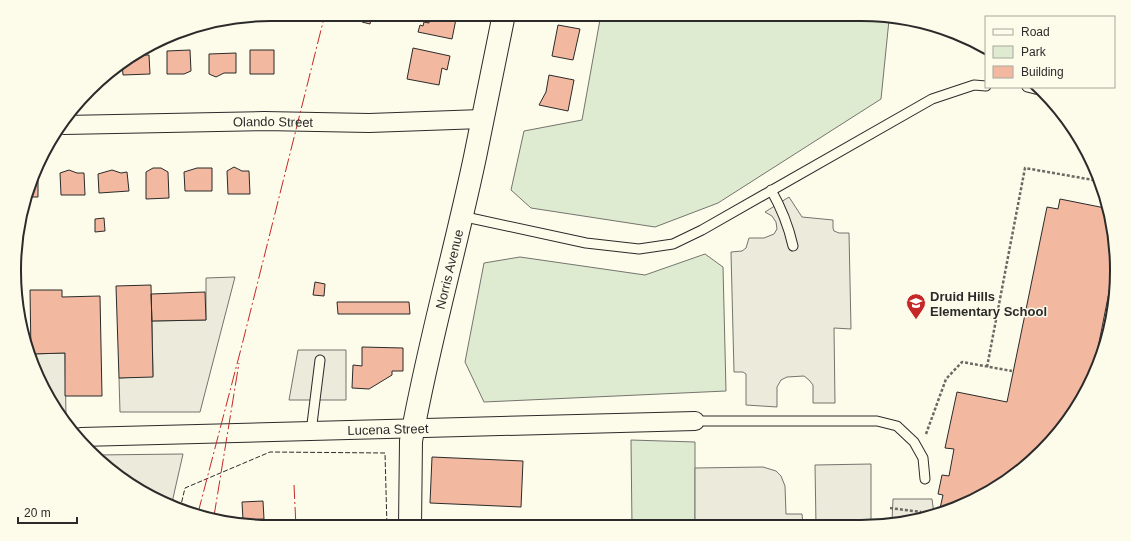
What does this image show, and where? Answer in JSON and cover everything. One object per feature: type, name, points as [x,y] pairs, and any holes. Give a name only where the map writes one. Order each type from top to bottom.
[{"type":"street","name":"Norris Avenue","points":[[410,520],[411,441],[424,374],[461,216],[503,21]]},
{"type":"street","name":"Olando Street","points":[[68,125],[264,121],[369,123],[482,119]]},
{"type":"street","name":"Lucena Street","points":[[85,437],[695,421]]},
{"type":"lane","points":[[461,216],[586,243],[639,249],[673,244],[702,230],[932,99],[974,85],[985,86]]},
{"type":"lane","points":[[771,190],[783,212],[789,228],[793,246]]},
{"type":"lane","points":[[312,432],[320,360]]},
{"type":"lane","points":[[695,421],[877,421],[897,426],[914,442],[923,458],[925,479]]},
{"type":"path","points":[[987,367],[1025,168],[1093,180]]},
{"type":"path","points":[[926,434],[946,378],[962,362],[1012,371]]},
{"type":"path","points":[[890,508],[921,512]]},
{"type":"green space","points":[[600,21],[860,21],[889,23],[881,99],[718,203],[655,227],[531,208],[511,190],[524,131],[582,120]]},
{"type":"green space","points":[[705,254],[723,267],[726,391],[484,402],[465,362],[484,263],[520,257],[645,275]]},
{"type":"green space","points":[[631,440],[695,442],[695,520],[632,520]]},
{"type":"shaded area","points":[[789,197],[802,217],[833,220],[834,231],[839,233],[849,233],[851,329],[834,328],[835,403],[813,403],[813,385],[804,376],[787,377],[781,380],[777,387],[777,407],[746,405],[746,374],[743,372],[734,372],[731,252],[742,251],[746,248],[749,238],[764,238],[774,234],[777,229],[776,222],[772,216],[765,212]]},
{"type":"shaded area","points":[[235,277],[200,412],[120,412],[119,378],[153,376],[152,321],[206,320],[206,278]]},
{"type":"shaded area","points":[[298,350],[346,350],[346,400],[289,400]]},
{"type":"shaded area","points":[[65,353],[66,413],[54,395],[35,354]]},
{"type":"shaded area","points":[[183,454],[173,500],[146,487],[103,455]]},
{"type":"shaded area","points":[[871,464],[871,519],[816,520],[815,465]]},
{"type":"shaded area","points":[[763,467],[776,471],[781,476],[785,486],[786,514],[802,514],[803,520],[695,520],[695,468]]},
{"type":"shaded area","points":[[893,499],[932,499],[933,509],[892,518]]},
{"type":"building","points":[[362,21],[371,21],[370,24]]},
{"type":"building","points":[[429,21],[456,21],[452,39],[418,32],[420,25],[423,26],[424,22],[429,23]]},
{"type":"building","points":[[558,25],[580,29],[573,60],[552,56]]},
{"type":"building","points":[[413,48],[450,56],[447,70],[442,68],[439,85],[407,79]]},
{"type":"building","points":[[190,50],[191,71],[184,74],[167,74],[167,51]]},
{"type":"building","points":[[250,50],[274,50],[274,74],[250,74]]},
{"type":"building","points":[[236,53],[236,73],[224,73],[216,77],[209,74],[209,54]]},
{"type":"building","points":[[144,55],[149,55],[150,74],[123,75],[123,70],[132,63]]},
{"type":"building","points":[[549,75],[574,80],[568,111],[539,105],[546,92]]},
{"type":"building","points":[[234,167],[242,171],[249,171],[250,194],[228,194],[227,171]]},
{"type":"building","points":[[153,168],[161,168],[168,172],[169,198],[146,199],[146,172]]},
{"type":"building","points":[[197,168],[212,168],[212,191],[185,191],[184,172]]},
{"type":"building","points":[[69,170],[77,173],[84,173],[85,195],[61,195],[60,173]]},
{"type":"building","points":[[112,170],[121,173],[127,172],[129,191],[99,193],[98,174]]},
{"type":"building","points":[[38,180],[38,197],[32,197]]},
{"type":"building","points":[[1060,199],[1101,207],[1108,238],[1110,270],[1109,295],[1097,351],[1077,395],[1048,435],[1037,447],[999,478],[985,487],[940,507],[943,495],[938,494],[942,475],[949,476],[954,449],[945,448],[957,392],[1007,402],[1047,207],[1058,209]]},
{"type":"building","points":[[104,218],[105,231],[95,232],[95,219]]},
{"type":"building","points":[[315,282],[325,284],[324,296],[313,295]]},
{"type":"building","points":[[151,285],[153,377],[119,378],[116,286]]},
{"type":"building","points":[[30,290],[62,290],[62,297],[100,296],[102,396],[65,396],[65,353],[35,354],[31,338]]},
{"type":"building","points":[[205,292],[206,320],[152,321],[151,294]]},
{"type":"building","points":[[337,302],[409,302],[410,314],[338,314]]},
{"type":"building","points":[[362,347],[403,348],[403,371],[392,371],[392,375],[369,389],[352,388],[353,365],[362,366]]},
{"type":"building","points":[[432,457],[523,461],[521,507],[430,503]]},
{"type":"building","points":[[263,501],[264,519],[243,518],[242,502]]},
{"type":"fence","points":[[181,504],[185,488],[270,452],[385,453],[387,520]]},
{"type":"power","points":[[199,509],[323,21]]},
{"type":"power","points":[[214,513],[239,363]]},
{"type":"power","points":[[294,485],[296,520]]},
{"type":"place","name":"Druid Hills Elementary School","points":[[916,320]]}]
